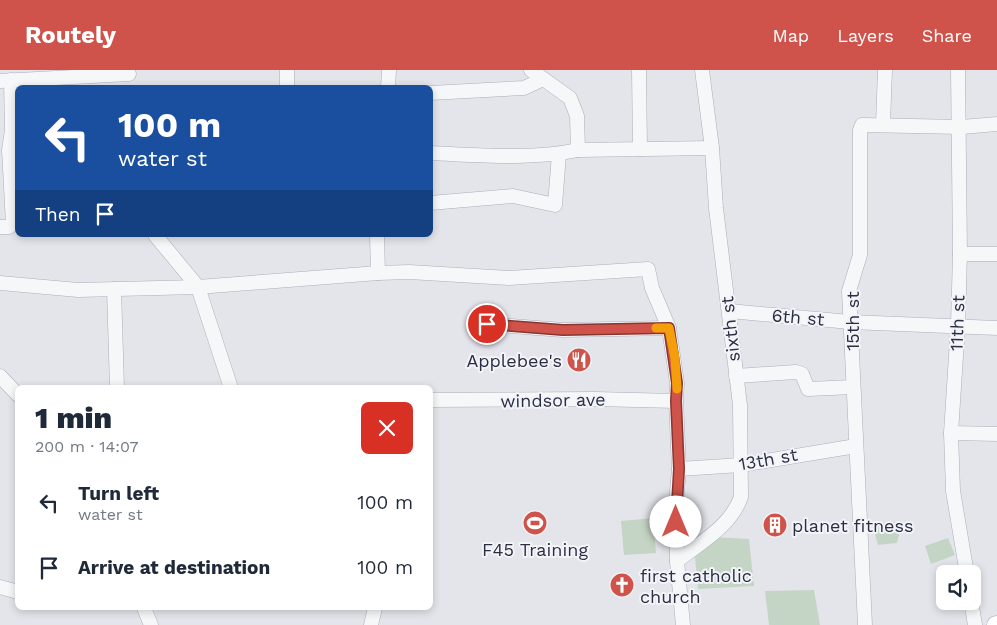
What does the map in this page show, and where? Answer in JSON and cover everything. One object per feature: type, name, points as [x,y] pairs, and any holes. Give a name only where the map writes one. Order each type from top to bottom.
[{"type":"street","points":[[287,70],[287,85]]},
{"type":"street","points":[[388,85],[389,70]]},
{"type":"street","points":[[531,70],[570,98],[576,116],[578,150]]},
{"type":"street","points":[[639,70],[640,149]]},
{"type":"street","name":"sixth st","points":[[677,560],[726,522],[736,511],[741,496],[740,405],[716,208],[712,148],[702,70]]},
{"type":"street","points":[[883,124],[886,70]]},
{"type":"street","name":"11th st","points":[[958,70],[960,254],[958,325],[951,433],[953,491],[965,565]]},
{"type":"street","points":[[0,227],[9,227],[13,220],[9,150],[12,130],[5,80],[131,77]]},
{"type":"street","points":[[433,93],[524,88],[543,79]]},
{"type":"street","name":"15th st","points":[[865,625],[849,291],[860,255],[860,130],[862,125],[883,124],[958,126],[962,128],[997,124]]},
{"type":"street","points":[[433,153],[484,155],[559,154],[578,150],[712,148]]},
{"type":"street","points":[[433,203],[512,196],[555,205],[559,154]]},
{"type":"street","points":[[157,237],[198,287],[230,385]]},
{"type":"street","points":[[377,237],[378,273]]},
{"type":"street","points":[[960,254],[997,254]]},
{"type":"street","points":[[0,283],[78,290],[198,287],[378,273],[409,272],[509,278],[648,269],[652,288],[669,328],[677,383],[679,469],[676,503],[677,560],[684,625]]},
{"type":"street","points":[[114,289],[117,385]]},
{"type":"street","name":"6th st","points":[[729,311],[850,322],[997,328]]},
{"type":"street","points":[[487,324],[563,330],[669,328]]},
{"type":"street","points":[[736,376],[796,372],[802,374],[808,389],[853,387]]},
{"type":"street","points":[[0,376],[15,392]]},
{"type":"street","name":"windsor ave","points":[[433,405],[595,398],[676,401]]},
{"type":"street","points":[[951,433],[997,434]]},
{"type":"street","name":"13th st","points":[[679,469],[741,465],[856,446]]},
{"type":"street","points":[[0,587],[15,591]]},
{"type":"street","points":[[145,610],[151,625]]},
{"type":"street","points":[[371,625],[375,610]]},
{"type":"street","points":[[972,610],[975,625]]},
{"type":"green space","points":[[653,518],[656,553],[624,555],[621,521]]},
{"type":"green space","points":[[902,522],[897,543],[878,545],[872,523]]},
{"type":"green space","points":[[693,536],[749,539],[754,586],[698,589]]},
{"type":"green space","points":[[948,538],[955,555],[931,564],[925,546]]},
{"type":"green space","points":[[814,590],[820,625],[769,625],[765,591]]},
{"type":"slow traffic","points":[[656,328],[669,328],[675,358],[677,389]]},
{"type":"place","name":"Applebee's","points":[[579,360]]},
{"type":"place","name":"F45 Training","points":[[535,523]]},
{"type":"place","name":"planet fitness","points":[[775,525]]},
{"type":"place","name":"first catholic church","points":[[622,585]]},
{"type":"route","points":[[487,324],[563,330],[669,328],[675,358],[677,383],[679,469],[676,522]]}]
